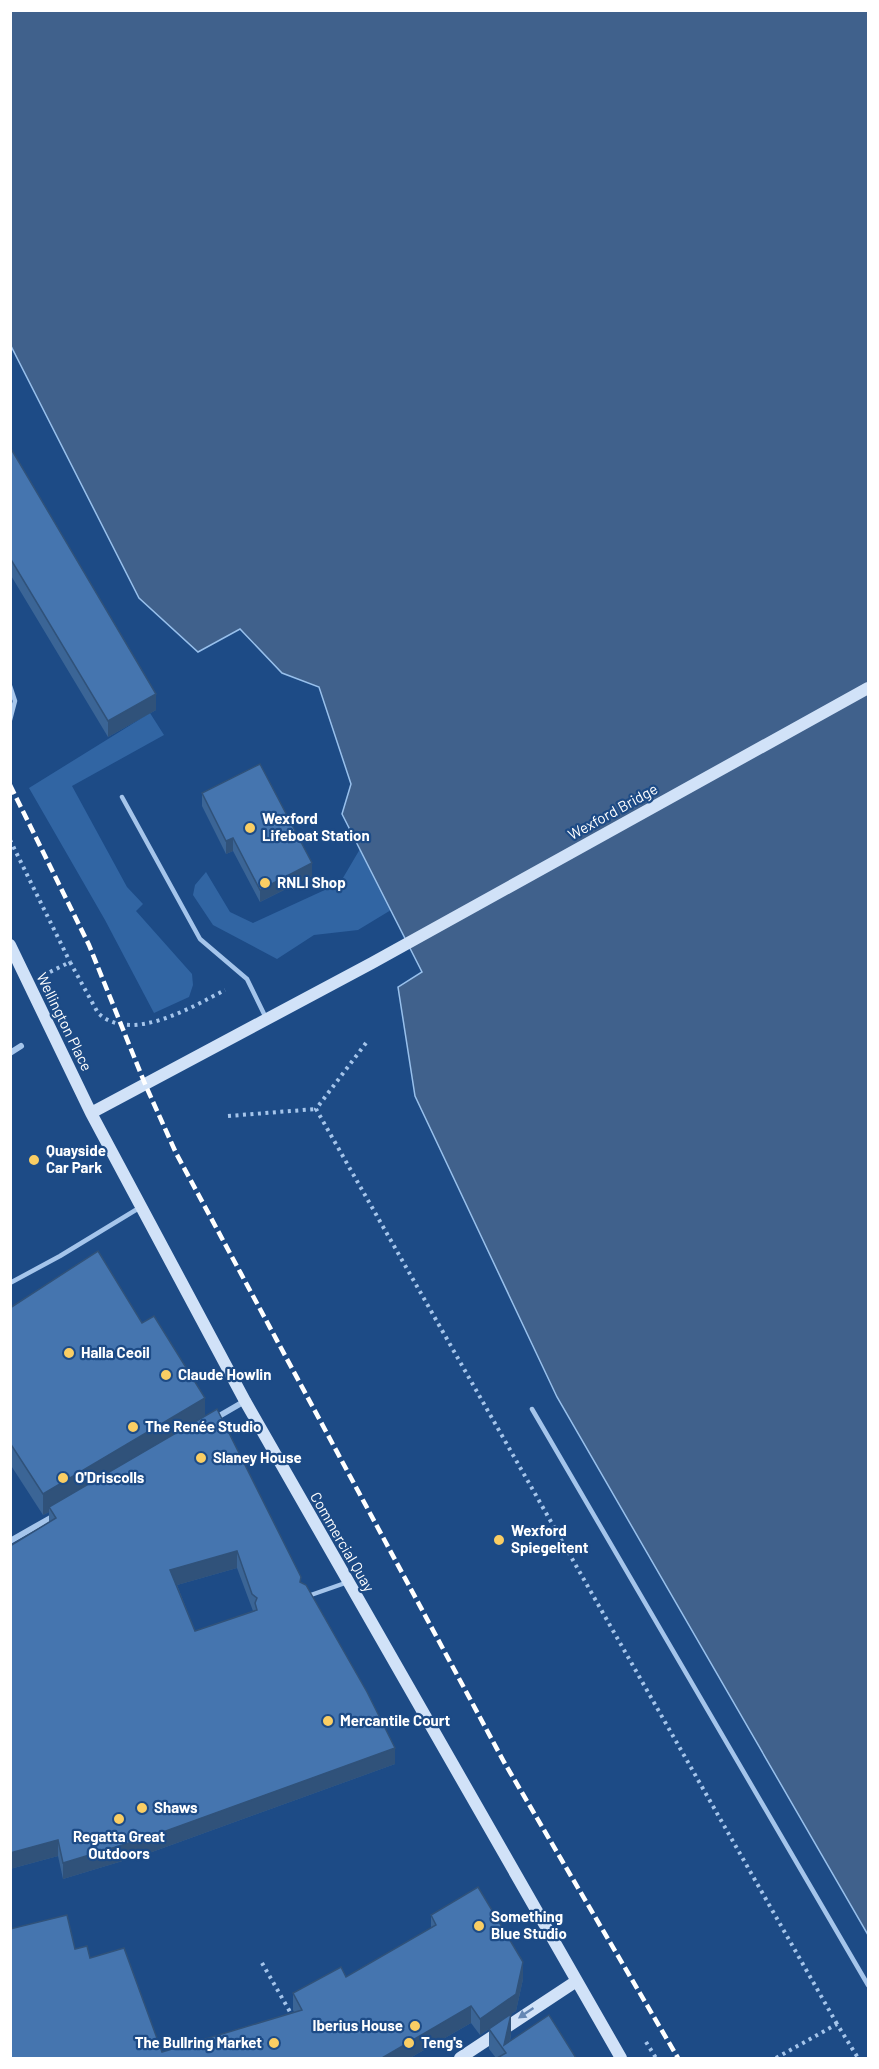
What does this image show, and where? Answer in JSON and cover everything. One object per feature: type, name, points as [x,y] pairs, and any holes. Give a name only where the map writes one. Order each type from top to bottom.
[{"type":"main road","name":"Wexford Bridge","points":[[91,1113],[372,963],[868,688]]},
{"type":"main road","name":"Wellington Place","points":[[10,945],[91,1113]]},
{"type":"main road","name":"Commercial Quay","points":[[91,1113],[245,1401],[621,2058]]},
{"type":"main road","points":[[460,2058],[576,1982]]},
{"type":"street","points":[[10,1053],[21,1046]]},
{"type":"street","points":[[212,1421],[245,1401]]},
{"type":"street","points":[[10,1541],[60,1512]]},
{"type":"lane","points":[[10,686],[15,702],[10,720]]},
{"type":"lane","points":[[122,797],[200,939],[247,979],[266,1019]]},
{"type":"lane","points":[[10,1283],[141,1207]]},
{"type":"lane","points":[[532,1409],[868,1985]]},
{"type":"lane","points":[[304,1597],[348,1582]]},
{"type":"path","points":[[10,840],[70,962],[98,1013],[104,1019],[120,1023],[144,1024],[178,1014],[247,979]]},
{"type":"path","points":[[29,983],[70,962]]},
{"type":"path","points":[[228,1116],[316,1109],[366,1043]]},
{"type":"path","points":[[316,1109],[858,2058]]},
{"type":"path","points":[[262,1963],[295,2020]]},
{"type":"path","points":[[776,2058],[837,2024]]},
{"type":"path","points":[[646,2042],[656,2058]]},
{"type":"shaded area","points":[[10,11],[868,11],[868,1935],[557,1397],[415,1096],[398,987],[422,972],[342,814],[351,784],[319,687],[282,673],[240,629],[198,652],[139,598],[11,346]]},
{"type":"shaded area","points":[[150,713],[164,735],[72,786],[127,887],[143,904],[136,911],[192,974],[193,985],[189,997],[154,1013],[105,920],[29,788]]},
{"type":"shaded area","points":[[360,849],[391,910],[358,930],[314,935],[277,959],[213,925],[193,895],[195,885],[206,872],[230,912],[253,923],[340,883]]},
{"type":"building","points":[[10,447],[156,694],[108,721],[10,558]]},
{"type":"building","name":"Wexford Lifeboat Station","points":[[260,764],[312,863],[260,890],[233,838],[226,841],[202,793]]},
{"type":"building","points":[[98,1251],[142,1323],[154,1316],[205,1398],[43,1494],[10,1443],[10,1308]]},
{"type":"building","points":[[217,1409],[301,1577],[300,1582],[306,1585],[367,1692],[395,1748],[152,1836],[63,1863],[58,1840],[10,1853],[10,1546],[56,1518],[49,1507]],"holes":[[[237,1551],[252,1594],[257,1598],[255,1603],[257,1610],[195,1631],[170,1570]]]},
{"type":"building","points":[[478,1887],[523,1962],[516,1994],[480,2019],[471,2006],[382,2058],[10,2058],[10,1929],[67,1915],[75,1949],[87,1946],[90,1958],[124,1948],[162,2052],[302,2010],[293,1993],[341,1967],[346,1977],[436,1925],[431,1915]]},
{"type":"building","points":[[511,2014],[504,2045],[549,2015],[576,2058],[497,2058],[506,2053],[489,2029]]},
{"type":"railway","points":[[10,785],[89,945],[145,1084],[176,1153],[504,1762],[678,2058]]},
{"type":"place","name":"Wexford Lifeboat Station","points":[[250,828]]},
{"type":"place","name":"RNLI Shop","points":[[265,883]]},
{"type":"place","name":"Quayside Car Park","points":[[34,1160]]},
{"type":"place","name":"Halla Ceoil","points":[[69,1353]]},
{"type":"place","name":"Claude Howlin","points":[[166,1375]]},
{"type":"place","name":"The Renée Studio","points":[[133,1427]]},
{"type":"place","name":"Slaney House","points":[[201,1458]]},
{"type":"place","name":"O'Driscolls","points":[[63,1478]]},
{"type":"place","name":"Wexford Spiegeltent","points":[[499,1540]]},
{"type":"place","name":"Mercantile Court","points":[[328,1721]]},
{"type":"place","name":"Shaws","points":[[142,1808]]},
{"type":"place","name":"Regatta Great Outdoors","points":[[119,1819]]},
{"type":"place","name":"Something Blue Studio","points":[[479,1926]]},
{"type":"place","name":"Iberius House","points":[[415,2026]]},
{"type":"place","name":"The Bullring Market","points":[[274,2043]]},
{"type":"place","name":"Teng's","points":[[409,2043]]}]
